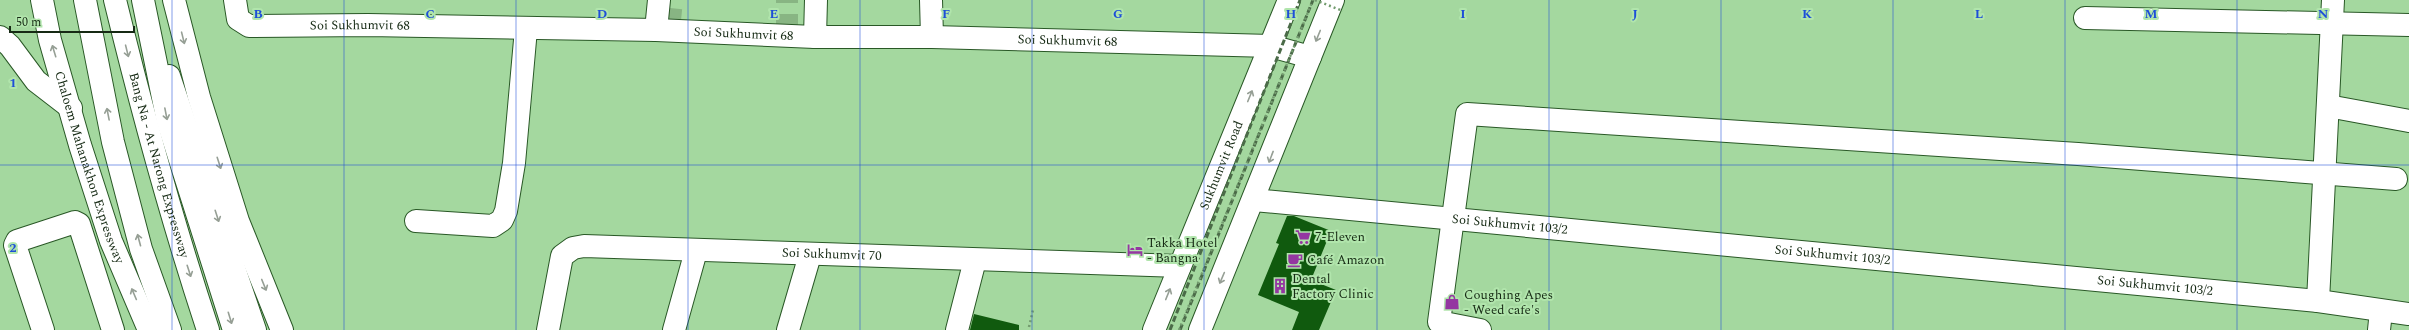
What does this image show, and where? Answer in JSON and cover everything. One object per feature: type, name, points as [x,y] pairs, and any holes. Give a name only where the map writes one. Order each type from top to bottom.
[{"type":"main road","name":"Chaloem Mahanakhon Expressway","points":[[42,0],[50,40],[71,108],[80,145],[111,241],[149,330]]},
{"type":"main road","points":[[85,0],[117,158],[141,249],[170,330]]},
{"type":"main road","name":"Bang Na - At Narong Expressway","points":[[115,0],[150,139],[177,236],[208,330]]},
{"type":"main road","points":[[174,0],[199,97],[238,221],[282,330]]},
{"type":"main road","name":"Soi Sukhumvit 68","points":[[235,0],[238,19],[249,26],[368,25],[526,29],[656,30],[815,37],[932,37],[1271,46],[1310,57]]},
{"type":"main road","points":[[656,30],[659,0]]},
{"type":"main road","points":[[815,37],[816,0]]},
{"type":"main road","points":[[931,0],[932,37]]},
{"type":"main road","name":"Sukhumvit Road","points":[[1154,330],[1289,0]]},
{"type":"main road","points":[[2318,300],[2333,0]]},
{"type":"main road","points":[[144,3],[190,132],[247,328]]},
{"type":"main road","points":[[1200,330],[1254,200],[1310,57],[1338,5]]},
{"type":"main road","points":[[2084,18],[2409,25]]},
{"type":"main road","points":[[416,221],[493,226],[502,220],[506,211],[514,163],[526,29]]},
{"type":"main road","points":[[0,37],[10,46],[36,81],[71,108]]},
{"type":"main road","points":[[2328,106],[2409,121]]},
{"type":"main road","points":[[1480,330],[1439,322],[1467,114],[2078,154],[2324,172],[2396,179]]},
{"type":"main road","name":"Soi Sukhumvit 103/2","points":[[1254,200],[2318,300],[2380,320],[2409,314]]},
{"type":"main road","points":[[43,330],[15,250],[15,242],[75,222],[79,224],[113,330]]},
{"type":"main road","name":"Soi Sukhumvit 70","points":[[548,330],[562,256],[572,248],[584,246],[810,255],[1180,266]]},
{"type":"main road","points":[[674,330],[696,251]]},
{"type":"main road","points":[[788,330],[810,255]]},
{"type":"main road","points":[[957,330],[975,260]]},
{"type":"path","points":[[1179,330],[1314,0],[1338,5]]},
{"type":"path","points":[[1029,327],[1033,310]]},
{"type":"building","points":[[1287,216],[1294,216],[1331,231],[1311,280],[1336,290],[1319,330],[1292,330],[1299,312],[1258,295],[1279,244],[1276,243]]},
{"type":"building","points":[[974,314],[1019,325],[1019,330],[970,330]]},
{"type":"tunnel","points":[[669,30],[672,0]]},
{"type":"tunnel","points":[[787,0],[787,36]]},
{"type":"railway","points":[[1170,330],[1300,0]]},
{"type":"railway","points":[[1180,330],[1313,0]]},
{"type":"place","name":"7-Eleven","points":[[1303,237]]},
{"type":"place","name":"Takka Hotel - Bangna","points":[[1135,250]]},
{"type":"place","name":"Café Amazon","points":[[1295,260]]},
{"type":"place","name":"Dental Factory Clinic","points":[[1280,286]]},
{"type":"place","name":"Coughing Apes - Weed cafe's","points":[[1452,302]]}]
